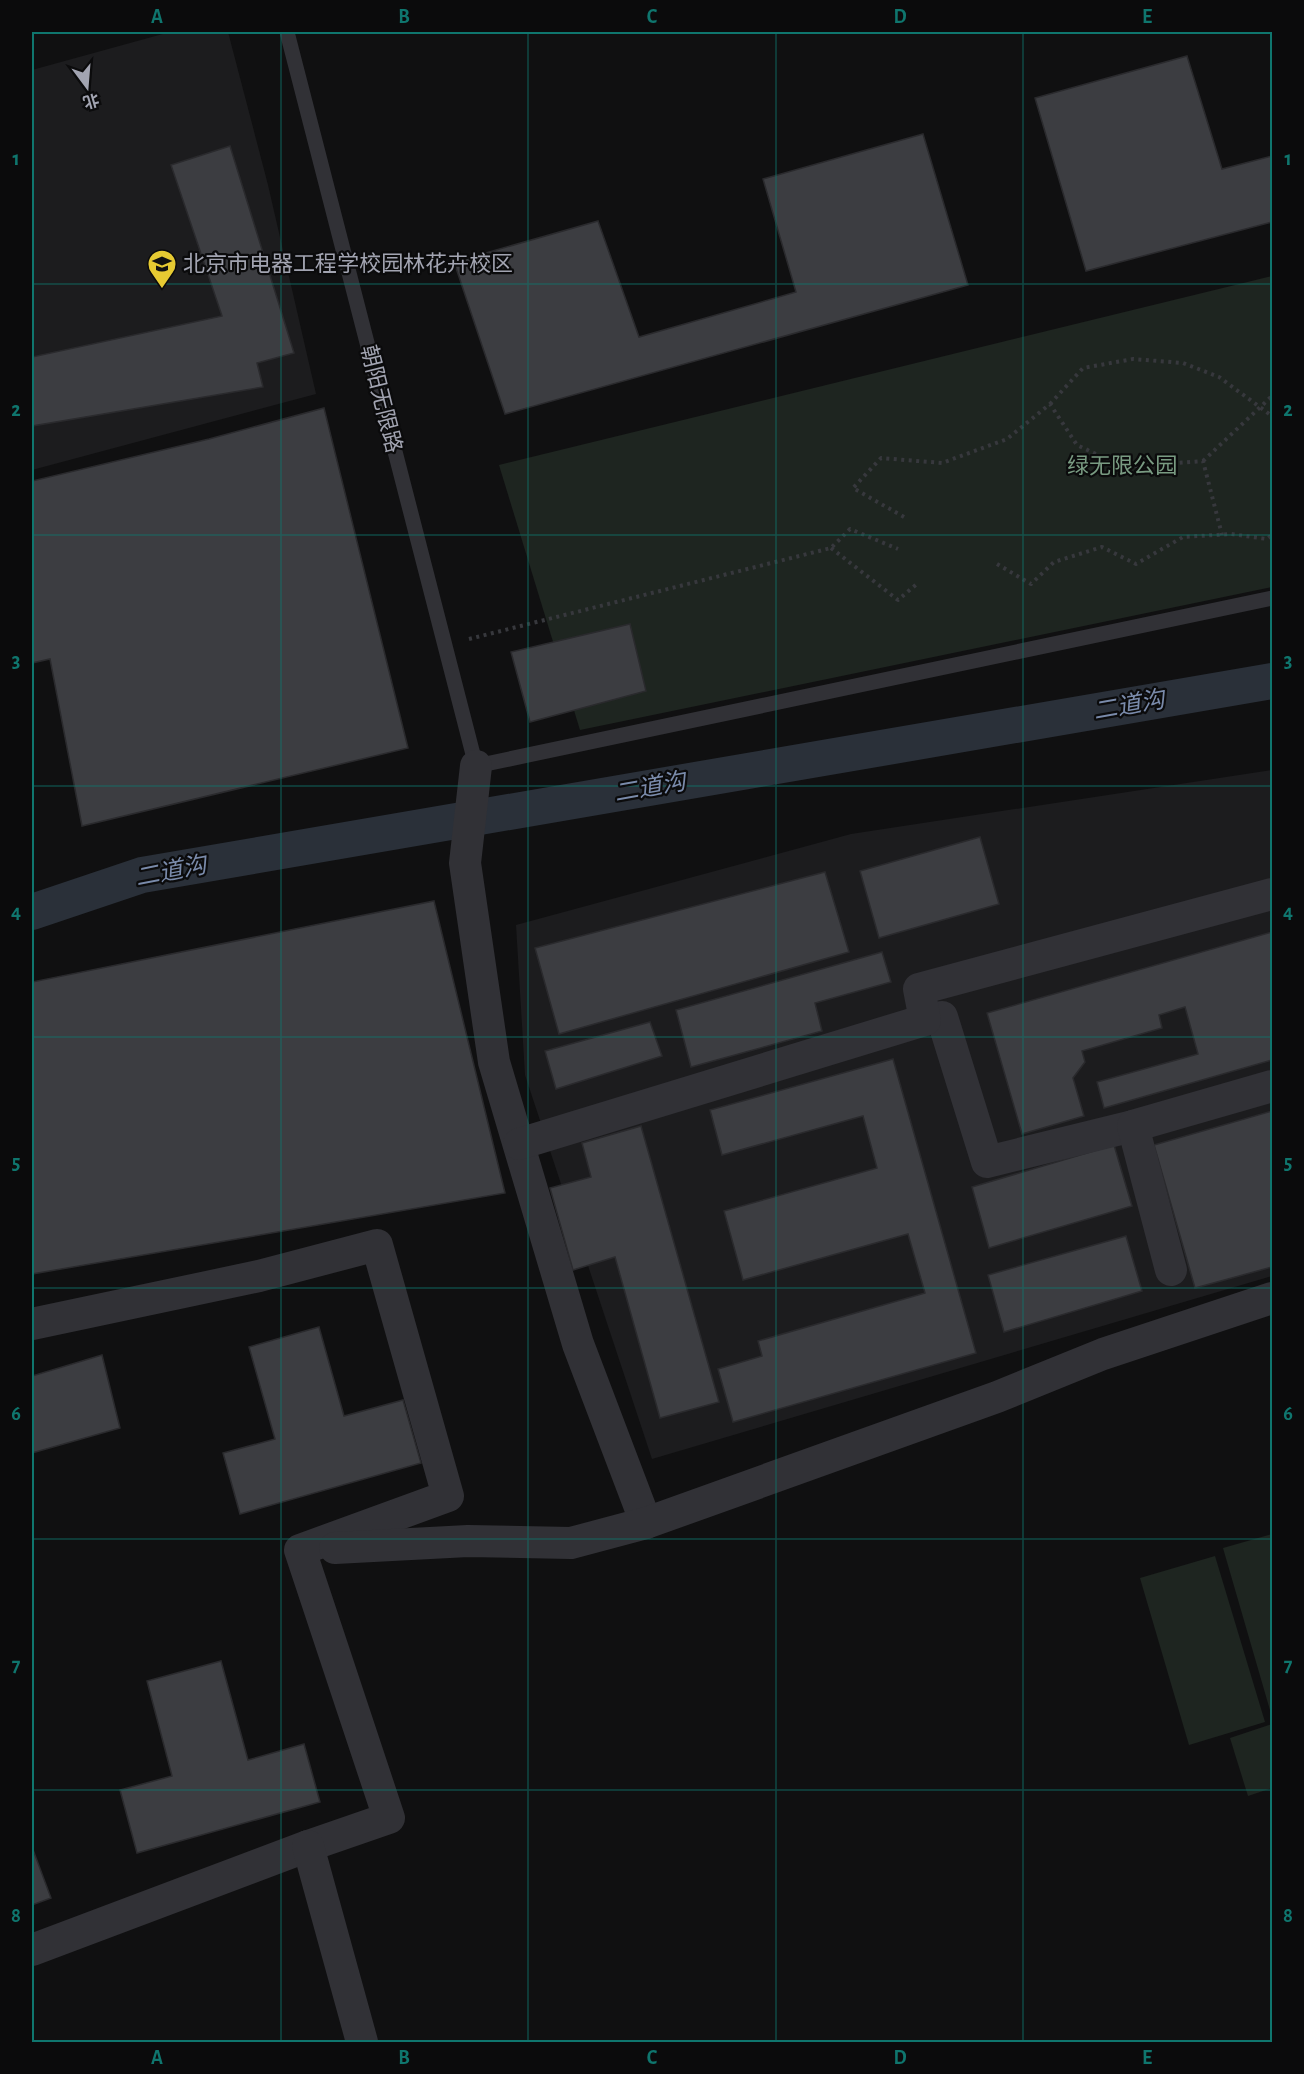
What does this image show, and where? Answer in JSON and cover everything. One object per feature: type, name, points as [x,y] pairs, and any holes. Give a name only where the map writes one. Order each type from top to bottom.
[{"type":"street","points":[[475,767],[465,863],[494,1062],[578,1344],[646,1523]]},
{"type":"street","points":[[925,1020],[919,989],[1272,894]]},
{"type":"street","points":[[519,1144],[925,1020],[942,1017],[987,1162],[1133,1126],[1272,1086]]},
{"type":"street","points":[[1133,1126],[1171,1270]]},
{"type":"street","points":[[32,1324],[259,1276],[377,1245],[448,1496],[300,1550]]},
{"type":"street","points":[[300,1550],[468,1541],[571,1543],[646,1523],[997,1396],[1103,1354],[1272,1298]]},
{"type":"street","points":[[32,1950],[308,1846],[389,1818],[300,1550]]},
{"type":"street","points":[[308,1846],[362,2043]]},
{"type":"lane","name":"朝阳无限路","points":[[287,32],[475,767]]},
{"type":"lane","points":[[475,767],[1272,598]]},
{"type":"path","points":[[904,517],[853,488],[881,458],[942,463],[1007,439],[1050,404],[1083,368],[1133,359],[1183,363],[1219,377],[1272,416]]},
{"type":"path","points":[[1050,404],[1077,445],[1123,467],[1203,461],[1272,396]]},
{"type":"path","points":[[1203,461],[1222,535]]},
{"type":"path","points":[[445,645],[831,548],[850,529],[898,549]]},
{"type":"path","points":[[997,564],[1031,584],[1054,562],[1102,547],[1136,564],[1183,537],[1222,535],[1267,539],[1272,535]]},
{"type":"path","points":[[831,548],[898,600],[918,583]]},
{"type":"shaded area","name":"北京市电器工程学校园林花卉校区","points":[[170,32],[228,32],[268,185],[316,394],[32,470],[32,70]]},
{"type":"shaded area","points":[[1272,770],[1272,1276],[652,1459],[525,1075],[516,925],[851,834]]},
{"type":"green space","name":"绿无限公园","points":[[1272,276],[1272,587],[580,730],[499,465]]},
{"type":"green space","points":[[1272,1534],[1272,1717],[1223,1548]]},
{"type":"green space","points":[[1215,1556],[1265,1722],[1189,1745],[1140,1578]]},
{"type":"green space","points":[[1272,1724],[1272,1788],[1248,1796],[1230,1738]]},
{"type":"building","points":[[1187,56],[1222,169],[1272,156],[1272,222],[1086,271],[1035,98]]},
{"type":"building","points":[[923,134],[968,285],[505,414],[454,262],[598,221],[639,337],[796,292],[763,179]]},
{"type":"building","points":[[230,146],[294,353],[257,363],[263,387],[32,426],[32,357],[222,316],[171,165]]},
{"type":"building","points":[[324,408],[408,748],[82,826],[50,659],[32,663],[32,481],[209,439]]},
{"type":"building","points":[[630,624],[646,691],[530,722],[511,652]]},
{"type":"building","points":[[980,837],[999,904],[879,938],[860,871]]},
{"type":"building","points":[[825,872],[849,952],[559,1034],[535,948]]},
{"type":"building","points":[[434,901],[505,1193],[32,1274],[32,982]]},
{"type":"building","points":[[1272,932],[1272,1060],[1104,1108],[1097,1082],[1198,1054],[1185,1007],[1159,1015],[1162,1028],[1082,1051],[1085,1062],[1073,1078],[1084,1116],[1022,1134],[987,1013]]},
{"type":"building","points":[[882,952],[891,982],[815,1003],[822,1031],[691,1067],[676,1010]]},
{"type":"building","points":[[650,1022],[662,1056],[556,1089],[545,1051]]},
{"type":"building","points":[[893,1059],[976,1353],[733,1422],[718,1369],[762,1356],[758,1341],[925,1293],[908,1234],[743,1280],[724,1211],[877,1168],[863,1116],[722,1155],[710,1110]]},
{"type":"building","points":[[1272,1111],[1272,1267],[1195,1288],[1154,1145]]},
{"type":"building","points":[[641,1126],[719,1402],[660,1418],[615,1257],[573,1270],[550,1188],[591,1177],[582,1143]]},
{"type":"building","points":[[1114,1145],[1132,1206],[989,1248],[972,1187]]},
{"type":"building","points":[[1126,1236],[1142,1291],[1004,1332],[988,1275]]},
{"type":"building","points":[[319,1327],[344,1416],[403,1400],[421,1463],[240,1514],[223,1453],[275,1439],[249,1347]]},
{"type":"building","points":[[102,1355],[120,1428],[32,1453],[32,1376]]},
{"type":"building","points":[[221,1661],[248,1760],[304,1744],[320,1802],[137,1853],[120,1790],[172,1776],[147,1681]]},
{"type":"building","points":[[32,1847],[51,1898],[32,1905]]},
{"type":"waterway","name":"二道沟","points":[[32,912],[142,875],[1272,681]]},
{"type":"place","name":"北京市电器工程学校园林花卉校区","points":[[162,290]]}]
